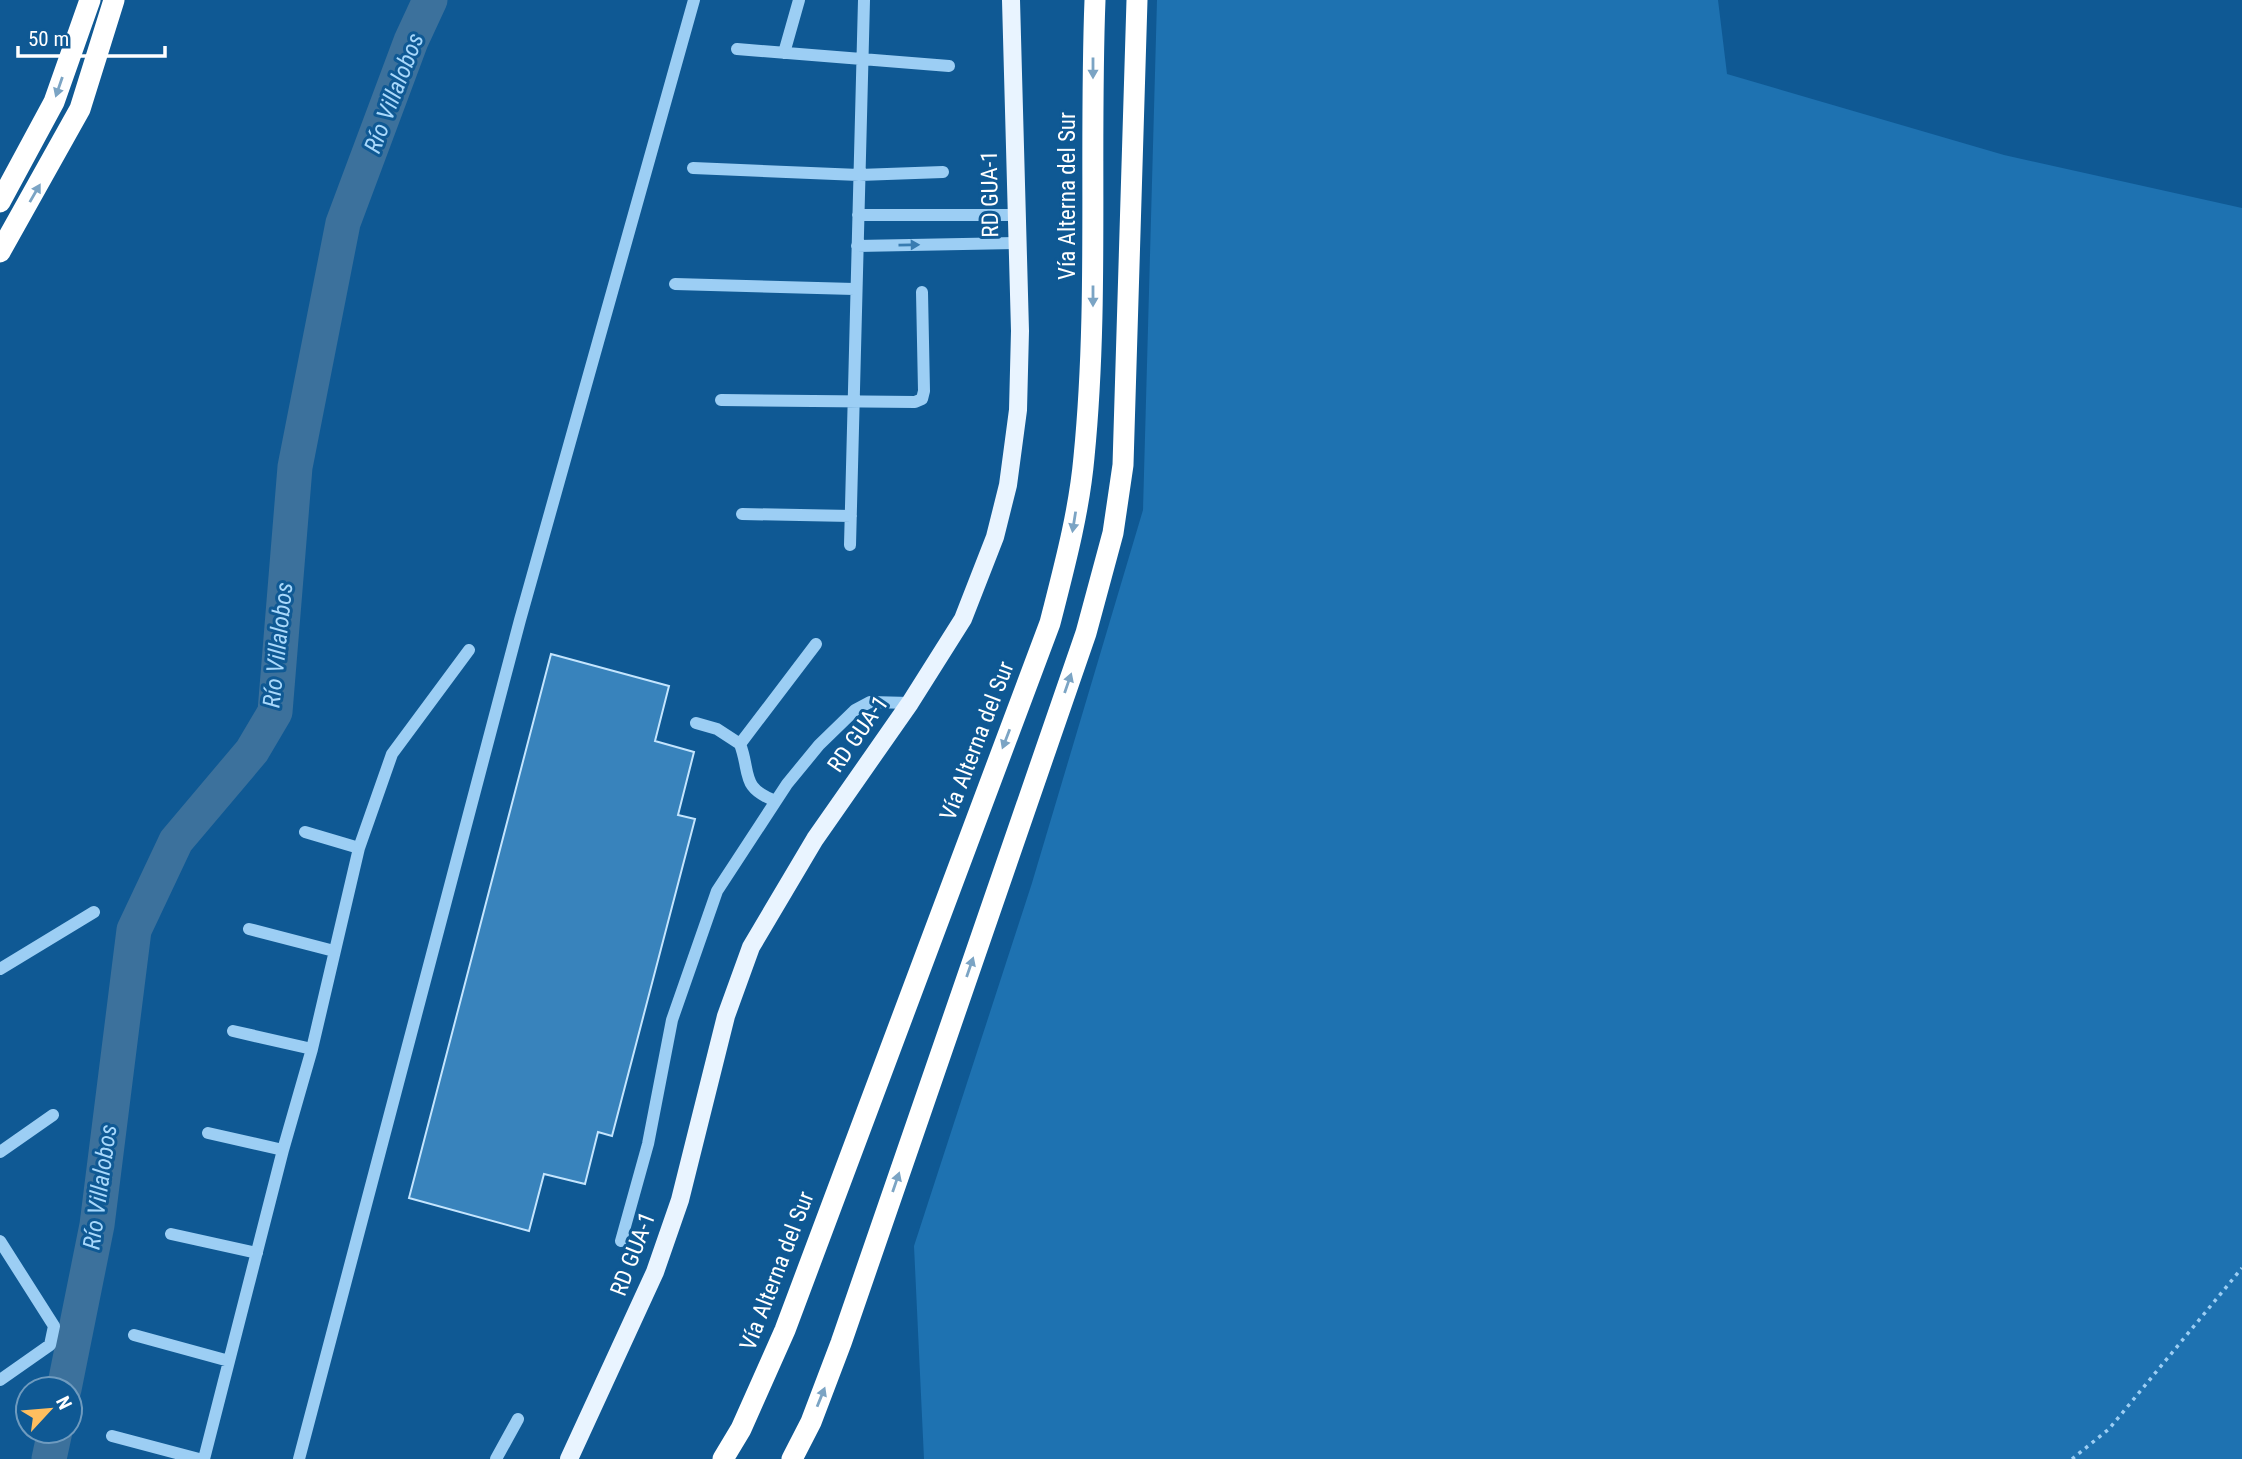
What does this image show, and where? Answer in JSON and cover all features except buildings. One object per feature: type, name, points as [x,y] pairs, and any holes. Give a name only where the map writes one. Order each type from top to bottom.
[{"type":"highway","points":[[0,202],[54,102],[90,0]]},
{"type":"highway","points":[[0,252],[80,109],[114,0]]},
{"type":"highway","name":"Vía Alterna del Sur","points":[[723,1459],[741,1429],[785,1330],[1050,623],[1071,541],[1084,458],[1093,315],[1094,0]]},
{"type":"highway","points":[[792,1459],[811,1422],[837,1354],[1086,633],[1113,533],[1126,418],[1137,0]]},
{"type":"main road","name":"RD GUA-1","points":[[569,1459],[655,1272],[680,1200],[726,1016],[751,947],[815,839],[910,703],[963,619],[995,537],[1008,485],[1018,410],[1020,331],[1010,0]]},
{"type":"street","points":[[299,1459],[517,634],[694,0]]},
{"type":"street","points":[[784,53],[799,0]]},
{"type":"street","points":[[850,545],[854,289],[865,59],[864,0]]},
{"type":"street","points":[[737,49],[949,66]]},
{"type":"street","points":[[693,168],[859,175],[943,172]]},
{"type":"street","points":[[858,215],[1015,215]]},
{"type":"street","points":[[858,246],[1016,243]]},
{"type":"street","points":[[675,284],[854,289]]},
{"type":"street","points":[[721,400],[915,402],[922,398],[922,292]]},
{"type":"street","points":[[742,514],[851,516]]},
{"type":"street","points":[[740,744],[816,644]]},
{"type":"street","points":[[112,1436],[202,1459],[312,1049],[359,848],[392,754],[470,650]]},
{"type":"street","points":[[621,1241],[648,1144],[672,1020],[717,891],[776,800],[820,745],[855,710],[870,702],[910,703]]},
{"type":"street","points":[[696,723],[717,729],[740,744],[747,779],[753,789],[760,795],[776,800]]},
{"type":"street","points":[[305,832],[359,848]]},
{"type":"street","points":[[0,969],[94,912]]},
{"type":"street","points":[[249,929],[334,951]]},
{"type":"street","points":[[233,1031],[312,1049]]},
{"type":"street","points":[[0,1152],[53,1115]]},
{"type":"street","points":[[208,1133],[283,1150]]},
{"type":"street","points":[[171,1234],[257,1252]]},
{"type":"street","points":[[0,1242],[54,1326],[50,1345],[0,1380]]},
{"type":"street","points":[[134,1335],[229,1362]]},
{"type":"street","points":[[496,1459],[518,1419]]},
{"type":"path","points":[[2072,1459],[2109,1429],[2242,1268]]},
{"type":"shaded area","points":[[1157,0],[1718,0],[1727,74],[2004,155],[2242,208],[2242,1459],[924,1459],[914,1246],[1032,883],[1143,510]]},
{"type":"waterway","name":"Río Villalobos","points":[[67,1375],[97,1225],[134,930],[176,841],[252,751],[275,712],[295,467],[343,223],[411,41],[430,0]]},
{"type":"waterway","name":"Río Villalobos","points":[[49,1459],[52,1445]]}]
